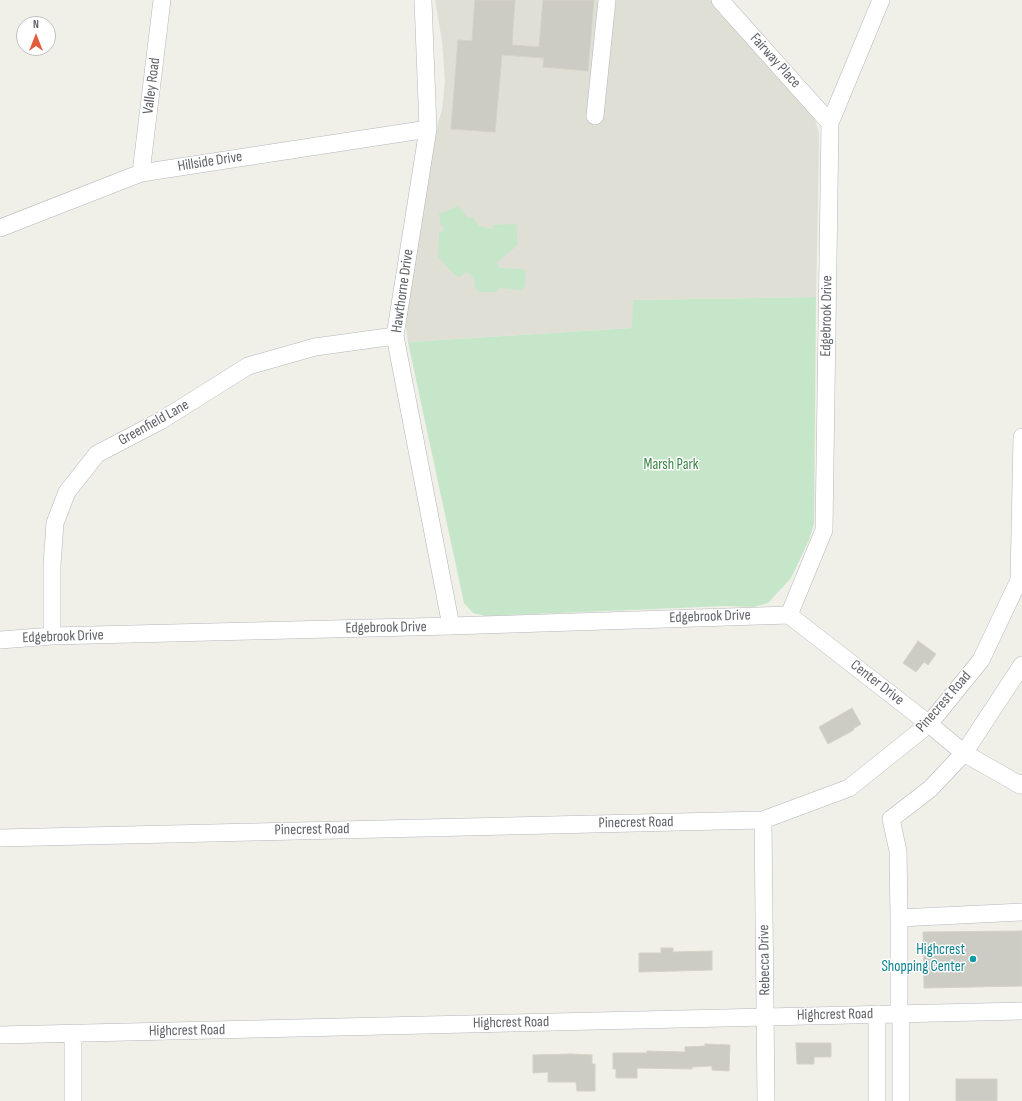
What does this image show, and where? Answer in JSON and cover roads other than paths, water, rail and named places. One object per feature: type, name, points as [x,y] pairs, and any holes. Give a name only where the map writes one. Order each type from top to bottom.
[{"type":"street","name":"Valley Road","points":[[141,173],[162,0]]},
{"type":"street","name":"Hawthorne Drive","points":[[423,0],[428,129],[395,336],[451,626]]},
{"type":"street","points":[[595,116],[607,0]]},
{"type":"street","name":"Fairway Place","points":[[720,0],[830,123]]},
{"type":"street","name":"Edgebrook Drive","points":[[0,640],[52,636],[451,626],[789,615],[824,530],[830,123],[881,0]]},
{"type":"street","name":"Hillside Drive","points":[[0,228],[141,173],[428,129]]},
{"type":"street","name":"Greenfield Lane","points":[[52,636],[52,565],[55,523],[67,492],[97,454],[162,420],[248,366],[315,346],[395,336]]},
{"type":"street","name":"Pinecrest Road","points":[[0,838],[763,820],[848,788],[930,724],[981,660],[1019,580],[1022,436]]},
{"type":"street","name":"Center Drive","points":[[789,615],[930,724],[964,754],[1020,785],[1022,783]]},
{"type":"street","points":[[901,1101],[898,852],[891,819],[930,789],[964,754],[1016,690],[1022,666]]},
{"type":"street","name":"Rebecca Drive","points":[[763,820],[766,1101]]},
{"type":"street","points":[[899,918],[1022,912]]},
{"type":"street","name":"Highcrest Road","points":[[0,1035],[1022,1011]]},
{"type":"street","points":[[876,1101],[877,1014]]},
{"type":"street","points":[[73,1034],[73,1101]]},
{"type":"place","name":"Highcrest Shopping Center","points":[[973,959]]},
{"type":"park label","name":"Marsh Park","points":[[671,465]]}]
